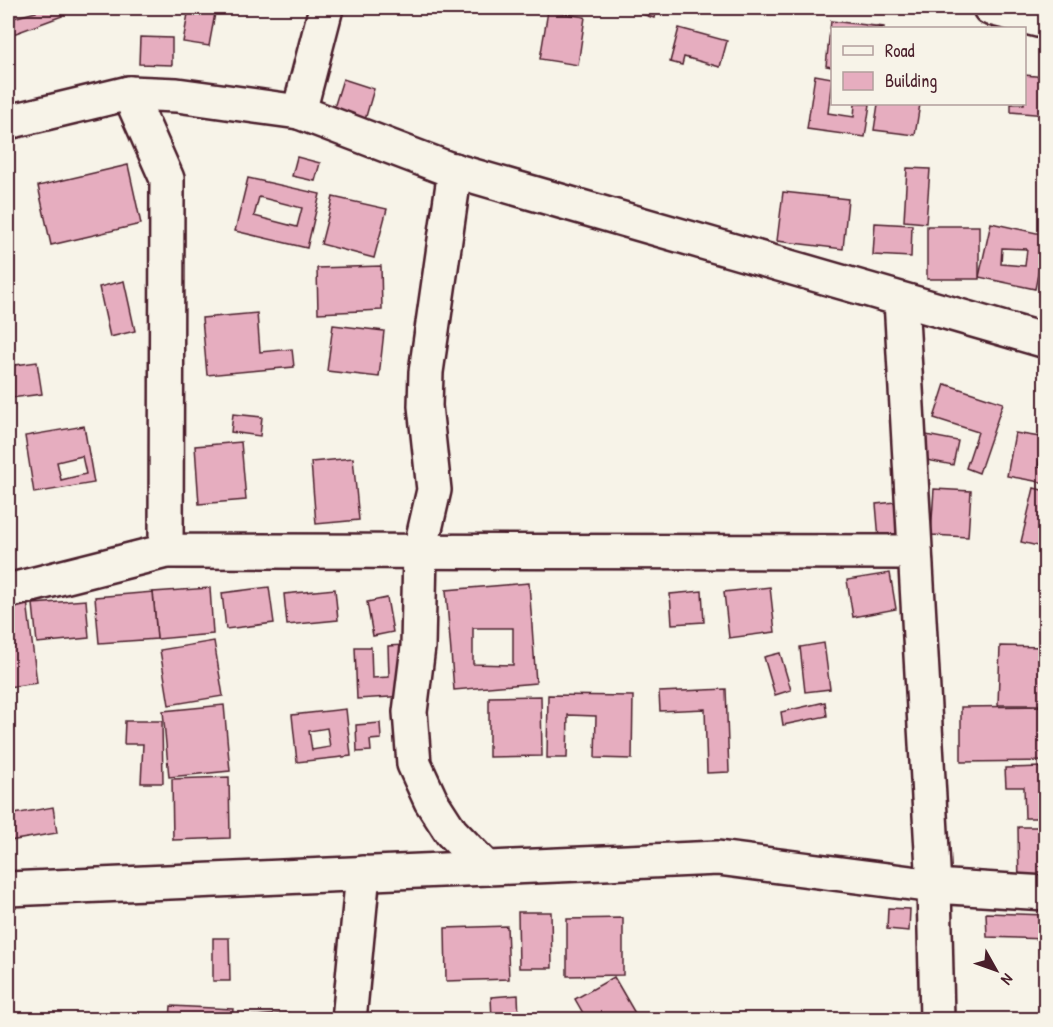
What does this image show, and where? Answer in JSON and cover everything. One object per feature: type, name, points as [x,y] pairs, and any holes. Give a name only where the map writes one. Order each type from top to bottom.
[{"type":"street","points":[[299,112],[326,8]]},
{"type":"street","points":[[990,8],[1046,22]]},
{"type":"street","points":[[129,93],[167,179],[165,551]]},
{"type":"street","points":[[8,122],[129,93],[177,95],[299,112],[455,170],[1046,341]]},
{"type":"street","points":[[455,170],[426,372],[425,406],[434,490],[420,551],[418,647],[410,712],[414,764],[431,801],[451,832],[486,868]]},
{"type":"street","points":[[901,300],[934,886],[937,1020]]},
{"type":"street","points":[[8,591],[165,551],[915,552]]},
{"type":"street","points":[[8,889],[718,858],[934,886],[1046,893]]},
{"type":"street","points":[[349,1020],[363,873]]},
{"type":"building","points":[[8,8],[13,18],[36,12],[34,8],[59,8],[62,16],[8,36]]},
{"type":"building","points":[[189,8],[216,8],[209,46],[183,42]]},
{"type":"building","points":[[623,8],[657,8],[654,18]]},
{"type":"building","points":[[548,11],[585,17],[578,65],[540,59]]},
{"type":"building","points":[[831,21],[884,27],[831,27],[831,67],[826,66]]},
{"type":"building","points":[[679,28],[727,41],[720,67],[684,57],[682,65],[670,62]]},
{"type":"building","points":[[140,37],[172,38],[172,65],[139,64]]},
{"type":"building","points":[[815,75],[831,78],[828,113],[854,117],[855,105],[870,105],[865,137],[807,129]]},
{"type":"building","points":[[1026,75],[1046,77],[1046,115],[1011,112],[1011,105],[1026,105]]},
{"type":"building","points":[[343,79],[374,89],[365,120],[333,111]]},
{"type":"building","points":[[878,105],[920,105],[915,135],[874,130]]},
{"type":"building","points":[[297,157],[320,163],[315,181],[292,176]]},
{"type":"building","points":[[128,165],[141,224],[51,245],[38,186]]},
{"type":"building","points":[[907,168],[930,169],[926,223],[904,221]]},
{"type":"building","points":[[248,178],[320,194],[307,248],[235,231]],"holes":[[[259,197],[302,208],[297,227],[254,216]]]},
{"type":"building","points":[[783,192],[848,199],[843,249],[777,241]]},
{"type":"building","points":[[333,197],[387,209],[374,258],[321,244]]},
{"type":"building","points":[[875,223],[912,225],[911,257],[873,255]]},
{"type":"building","points":[[991,223],[1046,235],[1035,289],[979,277]],"holes":[[[1002,248],[1027,249],[1025,266],[1001,264]]]},
{"type":"building","points":[[927,226],[979,226],[979,279],[927,279]]},
{"type":"building","points":[[381,266],[382,310],[318,313],[317,268]]},
{"type":"building","points":[[124,281],[135,331],[110,337],[99,287]]},
{"type":"building","points":[[257,313],[260,352],[292,349],[294,367],[207,375],[202,318]]},
{"type":"building","points":[[333,325],[384,331],[379,377],[327,371]]},
{"type":"building","points":[[37,362],[42,394],[11,398],[8,366]]},
{"type":"building","points":[[945,384],[1003,403],[979,473],[966,468],[978,432],[934,418]]},
{"type":"building","points":[[233,414],[262,417],[260,436],[231,432]]},
{"type":"building","points":[[84,426],[94,483],[34,493],[25,436]],"holes":[[[82,456],[86,474],[61,480],[57,462]]]},
{"type":"building","points":[[1015,433],[1046,438],[1046,447],[1042,447],[1038,467],[1046,468],[1046,483],[1007,476]]},
{"type":"building","points":[[926,435],[958,441],[953,465],[921,459]]},
{"type":"building","points":[[241,442],[246,500],[199,504],[195,446]]},
{"type":"building","points":[[353,458],[359,520],[316,524],[311,462]]},
{"type":"building","points":[[1034,488],[1046,491],[1046,548],[1021,542]]},
{"type":"building","points":[[934,489],[971,491],[968,537],[931,535]]},
{"type":"building","points":[[905,501],[908,536],[879,539],[876,504]]},
{"type":"building","points":[[890,573],[896,609],[853,617],[847,580]]},
{"type":"building","points":[[529,583],[536,683],[454,690],[446,590]],"holes":[[[473,628],[513,628],[513,665],[473,664]]]},
{"type":"building","points":[[269,587],[274,623],[226,629],[222,593]]},
{"type":"building","points":[[770,587],[775,632],[729,638],[724,592]]},
{"type":"building","points":[[210,588],[213,634],[157,639],[153,592]]},
{"type":"building","points":[[335,589],[338,620],[287,625],[284,594]]},
{"type":"building","points":[[702,591],[704,622],[672,624],[670,594]]},
{"type":"building","points":[[153,592],[157,639],[99,643],[95,597]]},
{"type":"building","points":[[387,598],[393,632],[373,636],[367,602]]},
{"type":"building","points":[[86,600],[89,638],[37,643],[33,604]]},
{"type":"building","points":[[27,601],[37,683],[8,687],[8,604]]},
{"type":"building","points":[[214,641],[223,696],[169,705],[160,650]]},
{"type":"building","points":[[824,643],[830,689],[805,692],[800,647]]},
{"type":"building","points":[[404,645],[406,696],[357,699],[355,647],[371,647],[372,678],[389,677],[388,646]]},
{"type":"building","points":[[1000,646],[1046,647],[1046,705],[998,705]]},
{"type":"building","points":[[780,653],[791,690],[775,695],[764,657]]},
{"type":"building","points":[[726,689],[729,772],[707,773],[705,709],[660,711],[659,692]]},
{"type":"building","points":[[548,695],[633,696],[632,759],[595,758],[596,716],[568,715],[567,758],[547,758]]},
{"type":"building","points":[[541,696],[542,756],[489,757],[489,697]]},
{"type":"building","points":[[825,702],[827,716],[783,725],[781,712]]},
{"type":"building","points":[[224,705],[230,771],[169,777],[163,711]]},
{"type":"building","points":[[1046,706],[1046,761],[961,762],[961,707]]},
{"type":"building","points":[[346,709],[351,756],[297,762],[292,715]],"holes":[[[327,728],[330,747],[312,750],[309,731]]]},
{"type":"building","points":[[125,721],[162,721],[163,783],[141,783],[143,744],[124,744]]},
{"type":"building","points":[[380,723],[381,739],[370,740],[371,751],[357,752],[356,725]]},
{"type":"building","points":[[1042,767],[1046,769],[1046,818],[1025,818],[1024,787],[1006,787],[1005,768]]},
{"type":"building","points":[[229,777],[230,838],[173,840],[172,779]]},
{"type":"building","points":[[53,807],[57,833],[9,841],[8,815]]},
{"type":"building","points":[[1018,827],[1046,827],[1046,887],[1019,887]]},
{"type":"building","points":[[888,908],[910,909],[909,931],[887,929]]},
{"type":"building","points":[[518,912],[551,912],[552,968],[519,968]]},
{"type":"building","points":[[986,913],[1046,915],[1046,939],[987,937]]},
{"type":"building","points":[[623,918],[623,975],[567,976],[567,919]]},
{"type":"building","points":[[507,926],[509,979],[446,981],[445,928]]},
{"type":"building","points":[[213,938],[229,938],[230,981],[213,981]]},
{"type":"building","points":[[614,977],[639,1020],[587,1020],[575,999]]},
{"type":"building","points":[[518,995],[519,1020],[492,1020],[491,997]]},
{"type":"building","points":[[171,1006],[233,1009],[232,1020],[170,1020]]},
{"type":"building","points":[[289,1013],[289,1020],[244,1020],[243,1017]]}]
